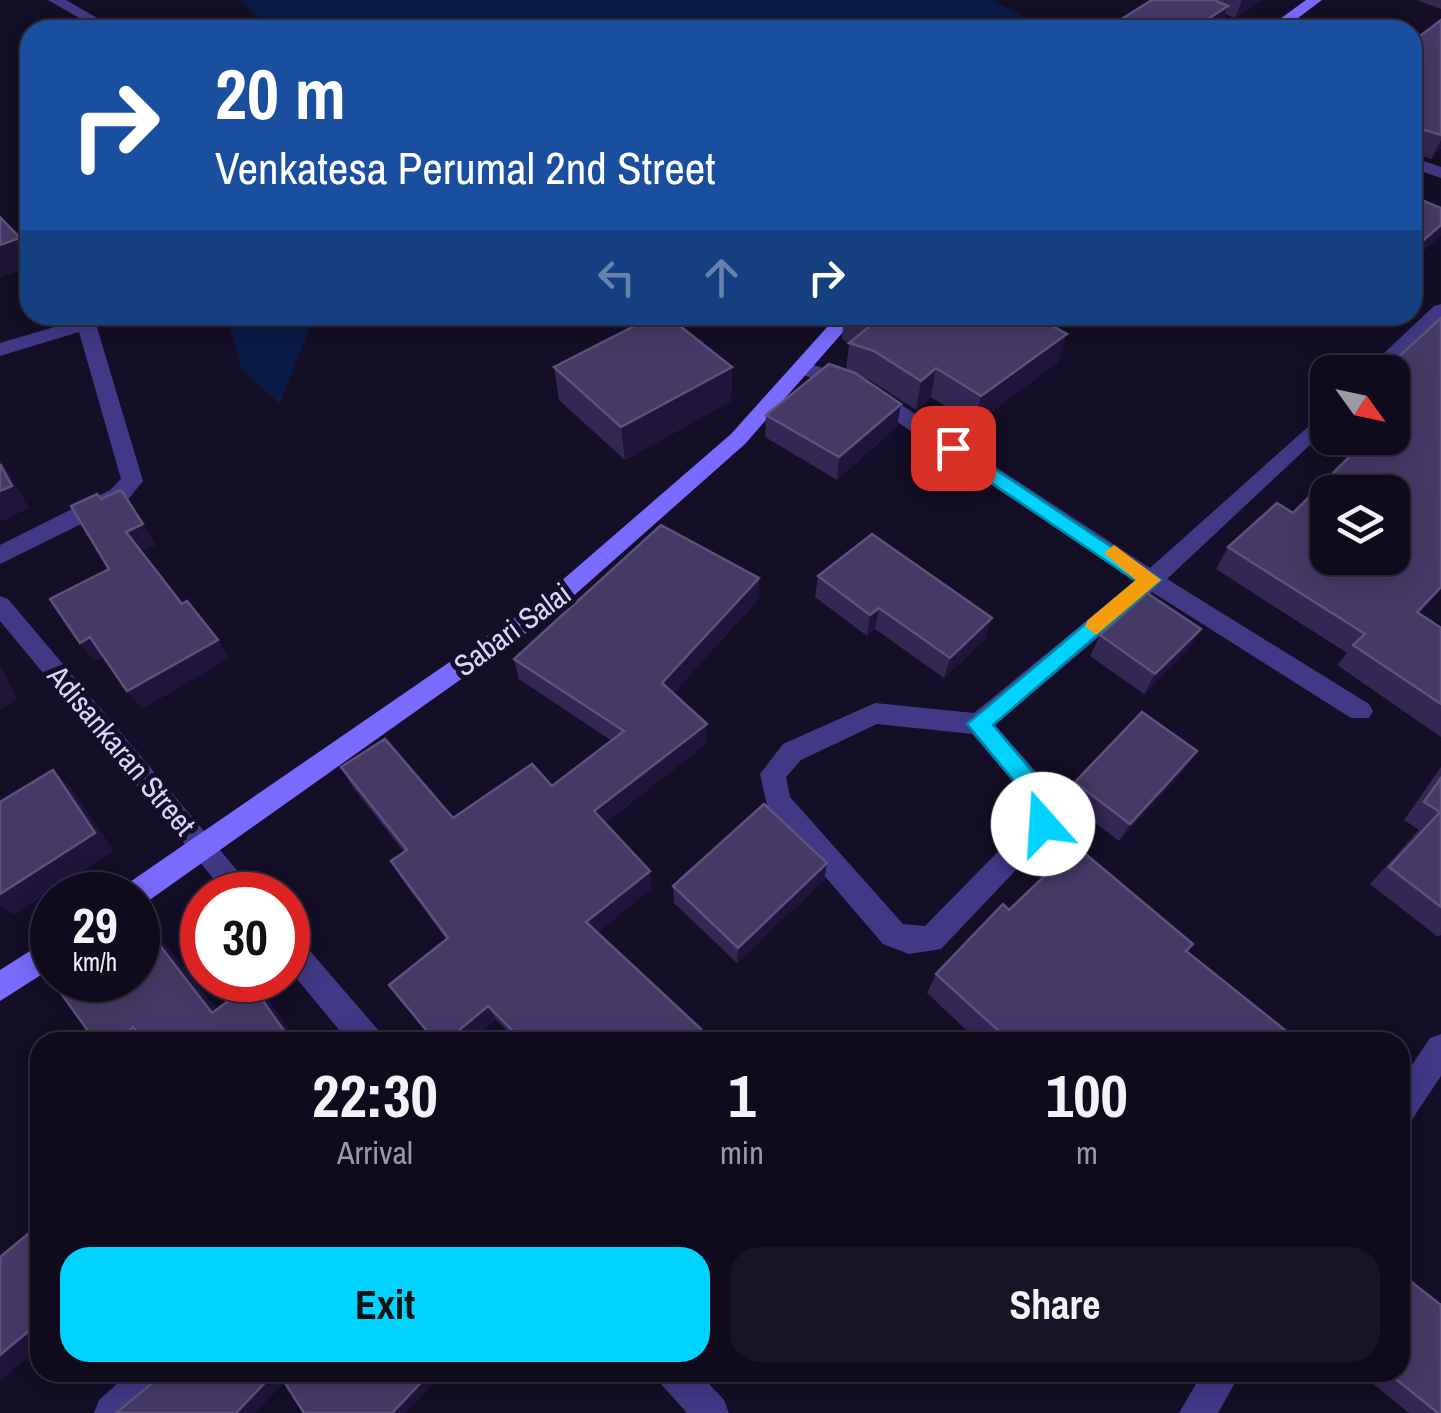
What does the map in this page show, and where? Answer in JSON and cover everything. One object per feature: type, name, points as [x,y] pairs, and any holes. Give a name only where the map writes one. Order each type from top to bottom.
[{"type":"main road","points":[[1286,20],[1315,0]]},
{"type":"main road","name":"Sabari Salai","points":[[160,877],[545,608],[738,440],[805,368],[837,325]]},
{"type":"main road","points":[[0,987],[30,966]]},
{"type":"street","points":[[55,0],[92,20]]},
{"type":"street","points":[[1170,0],[1221,20]]},
{"type":"street","points":[[1392,355],[1441,310]]},
{"type":"street","points":[[0,350],[73,325]]},
{"type":"street","points":[[0,554],[118,496],[132,480],[89,325]]},
{"type":"street","points":[[805,368],[862,388],[1151,580],[1360,711]]},
{"type":"street","points":[[978,724],[1046,802],[1043,824],[931,939],[909,940],[893,934],[777,802],[773,774],[792,752],[875,713],[978,724],[1151,580],[1310,433]]},
{"type":"street","name":"Adisankaran Street","points":[[0,605],[224,872]]},
{"type":"street","points":[[310,973],[360,1032]]},
{"type":"street","points":[[1410,1095],[1441,1049]]},
{"type":"street","points":[[112,1413],[146,1382]]},
{"type":"street","points":[[683,1382],[712,1413]]},
{"type":"street","points":[[1197,1413],[1217,1382]]},
{"type":"water","points":[[240,0],[991,0],[1031,20],[261,20]]},
{"type":"water","points":[[229,325],[311,325],[280,404],[242,370]]},
{"type":"building","points":[[1152,0],[1214,0],[1228,6],[1206,20],[1120,20]]},
{"type":"building","points":[[1441,20],[1441,135],[1422,129],[1422,34]]},
{"type":"building","points":[[1422,200],[1441,208],[1441,225],[1422,241]]},
{"type":"building","points":[[0,217],[20,238],[0,245]]},
{"type":"building","points":[[1441,318],[1441,587],[1417,612],[1441,628],[1441,704],[1353,645],[1365,634],[1228,547],[1277,503],[1293,513],[1310,496],[1310,575],[1410,575],[1410,475],[1331,475],[1351,455],[1410,455],[1410,355],[1401,355]]},
{"type":"building","points":[[636,325],[679,325],[732,367],[621,427],[554,367]]},
{"type":"building","points":[[1050,325],[1067,334],[981,396],[936,368],[921,381],[874,351],[849,343],[870,326]]},
{"type":"building","points":[[829,364],[855,373],[901,404],[839,457],[766,415]]},
{"type":"building","points":[[0,464],[12,486],[0,491]]},
{"type":"building","points":[[121,490],[143,524],[126,532],[182,604],[187,601],[218,640],[127,691],[90,637],[80,643],[50,599],[109,569],[71,506],[97,494],[101,499]]},
{"type":"building","points":[[661,525],[759,578],[662,683],[707,724],[594,811],[650,871],[586,922],[701,1029],[698,1032],[514,1032],[488,1006],[457,1032],[428,1032],[389,985],[448,938],[391,861],[407,850],[341,767],[385,739],[453,818],[532,764],[552,786],[624,731],[514,659]]},
{"type":"building","points":[[872,534],[992,618],[950,658],[879,608],[870,615],[818,576]]},
{"type":"building","points":[[1147,593],[1201,629],[1155,674],[1100,635]]},
{"type":"building","points":[[1142,712],[1197,751],[1130,824],[1075,782]]},
{"type":"building","points":[[53,770],[95,833],[0,894],[0,802]]},
{"type":"building","points":[[1441,778],[1441,907],[1389,867],[1440,812],[1424,802]]},
{"type":"building","points":[[764,804],[827,863],[738,948],[673,886]]},
{"type":"building","points":[[1076,846],[1193,944],[1186,951],[1287,1032],[1000,1032],[936,974],[1003,904],[1009,910]]},
{"type":"building","points":[[160,946],[180,971],[180,1002],[204,1002],[212,1013],[227,1002],[264,1002],[285,1032],[136,1032],[133,1027],[127,1032],[89,1032],[67,1002],[160,1002]]},
{"type":"building","points":[[30,1232],[30,1330],[0,1355],[0,1257]]},
{"type":"building","points":[[1410,1281],[1441,1305],[1438,1413],[1399,1382],[1410,1382]]},
{"type":"building","points":[[265,1382],[236,1413],[116,1413],[150,1385]]},
{"type":"building","points":[[284,1382],[421,1382],[392,1413],[304,1413]]},
{"type":"slow traffic","points":[[1096,626],[1151,580],[1114,553]]},
{"type":"route","points":[[953,448],[1151,580],[978,724],[1046,802],[1043,824]]}]
